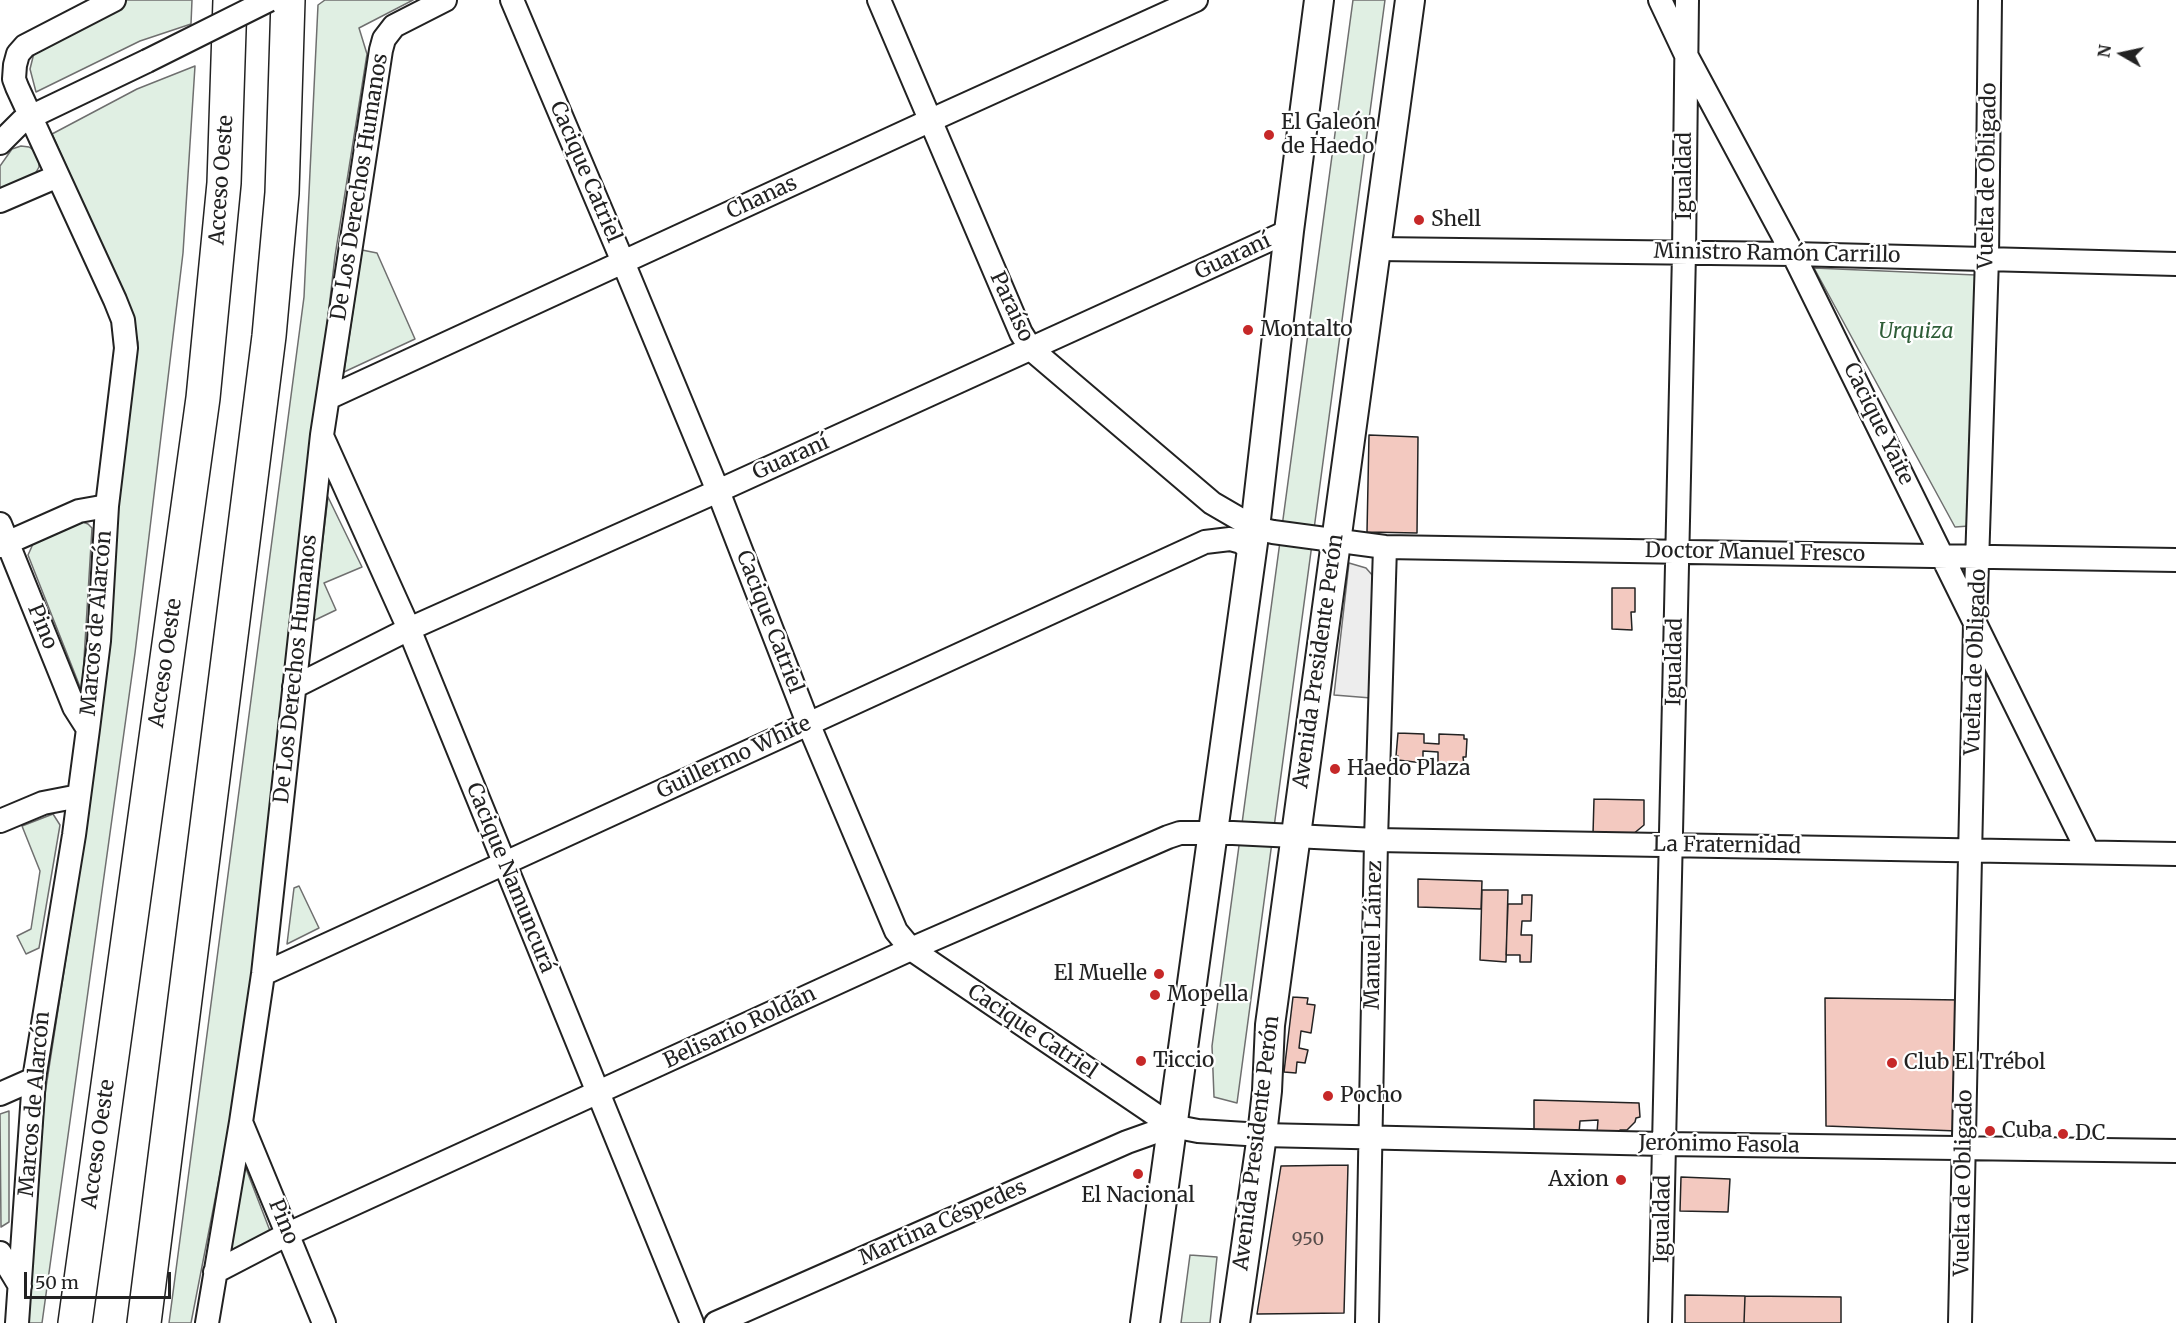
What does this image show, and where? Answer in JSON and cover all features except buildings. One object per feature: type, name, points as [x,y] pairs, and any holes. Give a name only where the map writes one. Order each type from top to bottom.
[{"type":"highway","name":"Acceso Oeste","points":[[75,1323],[203,398],[224,183],[230,0]]},
{"type":"highway","points":[[144,1323],[269,336],[282,193],[288,0]]},
{"type":"main road","points":[[1145,1323],[1253,539],[1319,0]]},
{"type":"main road","name":"Avenida Presidente Perón","points":[[1234,1323],[1267,1091],[1270,1025],[1287,837],[1335,541],[1410,0]]},
{"type":"street","name":"Marcos de Alarcón","points":[[17,1323],[34,1079],[79,796],[99,641],[107,506],[126,334],[115,300],[14,79],[15,65],[18,54],[33,41],[114,0]]},
{"type":"street","points":[[0,143],[22,121],[269,0]]},
{"type":"street","name":"De Los Derechos Humanos","points":[[207,1323],[263,974],[322,435],[381,50],[388,31],[445,0]]},
{"type":"street","name":"Cacique Catriel","points":[[512,0],[718,492],[808,723],[896,931],[911,950],[1172,1126]]},
{"type":"street","name":"Paraíso","points":[[879,0],[1021,333],[1031,349],[1253,539]]},
{"type":"street","name":"Chanas","points":[[328,398],[1196,0]]},
{"type":"street","name":"Cacique Yaite","points":[[1660,0],[1685,53],[1793,254],[2088,852]]},
{"type":"street","name":"Igualdad","points":[[1660,1323],[1684,253],[1685,53],[1688,0]]},
{"type":"street","name":"Vuelta de Obligado","points":[[1960,1323],[1986,258],[1990,0]]},
{"type":"street","points":[[0,201],[58,176]]},
{"type":"street","name":"Guaraní","points":[[294,687],[409,629],[718,492],[1289,231]]},
{"type":"street","name":"Ministro Ramón Carrillo","points":[[1377,249],[1793,254],[2176,264]]},
{"type":"street","name":"Cacique Namuncurá","points":[[322,435],[409,629],[692,1323]]},
{"type":"street","points":[[1205,542],[1212,534],[1214,522],[1212,503]]},
{"type":"street","points":[[3,538],[79,511],[107,506]]},
{"type":"street","name":"Pino","points":[[3,538],[74,707],[88,729]]},
{"type":"street","name":"Guillermo White","points":[[263,974],[1205,542],[1230,539],[1241,542],[1253,539]]},
{"type":"street","name":"Doctor Manuel Fresco","points":[[1253,539],[1335,541],[1385,547],[2176,560]]},
{"type":"street","name":"Manuel Láinez","points":[[1367,1323],[1369,1138],[1385,547]]},
{"type":"street","points":[[0,821],[43,803],[79,796]]},
{"type":"street","name":"Belisario Roldán","points":[[215,1272],[288,1234],[911,950],[1168,837],[1180,834],[1243,834],[1287,837]]},
{"type":"street","name":"La Fraternidad","points":[[1287,837],[2176,854]]},
{"type":"street","points":[[0,1094],[34,1079]]},
{"type":"street","name":"Pino","points":[[241,1122],[324,1323]]},
{"type":"street","name":"Jerónimo Fasola","points":[[1172,1126],[1209,1133],[1369,1138],[2176,1152]]},
{"type":"street","name":"Martina Céspedes","points":[[716,1323],[1127,1142],[1172,1126]]},
{"type":"street","points":[[0,1253],[20,1286]]},
{"type":"green space","points":[[127,0],[192,0],[191,24],[140,41],[36,92],[30,69],[35,49],[109,15]]},
{"type":"green space","points":[[325,0],[413,0],[359,28],[367,54],[335,256],[241,1066],[191,1323],[169,1323],[304,297],[318,5]]},
{"type":"green space","points":[[1353,0],[1385,0],[1237,1103],[1214,1097],[1212,1046]]},
{"type":"green space","points":[[195,66],[183,253],[135,653],[42,1323],[27,1323],[45,1094],[90,803],[109,634],[114,541],[138,343],[132,318],[112,268],[52,134],[137,89]]},
{"type":"green space","points":[[21,146],[35,151],[39,158],[39,167],[35,174],[0,189],[0,166],[12,149]]},
{"type":"green space","points":[[362,250],[377,253],[415,339],[344,372]]},
{"type":"green space","name":"Urquiza","points":[[1814,268],[1976,275],[1969,526],[1955,527]]},
{"type":"green space","points":[[328,497],[362,567],[324,583],[336,610],[313,621]]},
{"type":"green space","points":[[83,522],[92,528],[82,692],[28,555],[33,544]]},
{"type":"green space","points":[[53,814],[60,825],[39,948],[26,954],[17,936],[31,929],[40,871],[22,826]]},
{"type":"green space","points":[[299,886],[319,928],[287,944],[294,888]]},
{"type":"green space","points":[[9,1111],[9,1222],[1,1227],[0,1114]]},
{"type":"green space","points":[[245,1166],[272,1236],[228,1252]]},
{"type":"green space","points":[[1190,1255],[1217,1257],[1210,1323],[1181,1323]]},
{"type":"shaded area","points":[[1349,563],[1366,568],[1373,576],[1371,698],[1334,695]]},
{"type":"place","name":"El Galeón de Haedo","points":[[1269,135]]},
{"type":"place","name":"Shell","points":[[1419,220]]},
{"type":"place","name":"Montalto","points":[[1248,330]]},
{"type":"place","name":"Haedo Plaza","points":[[1335,769]]},
{"type":"place","name":"El Muelle","points":[[1159,974]]},
{"type":"place","name":"Mopella","points":[[1155,995]]},
{"type":"place","name":"Ticcio","points":[[1141,1061]]},
{"type":"place","name":"Club El Trébol","points":[[1892,1063]]},
{"type":"place","name":"Pocho","points":[[1328,1096]]},
{"type":"place","name":"Cuba","points":[[1990,1131]]},
{"type":"place","name":"DC","points":[[2063,1134]]},
{"type":"place","name":"El Nacional","points":[[1138,1174]]},
{"type":"place","name":"Axion","points":[[1621,1180]]}]
